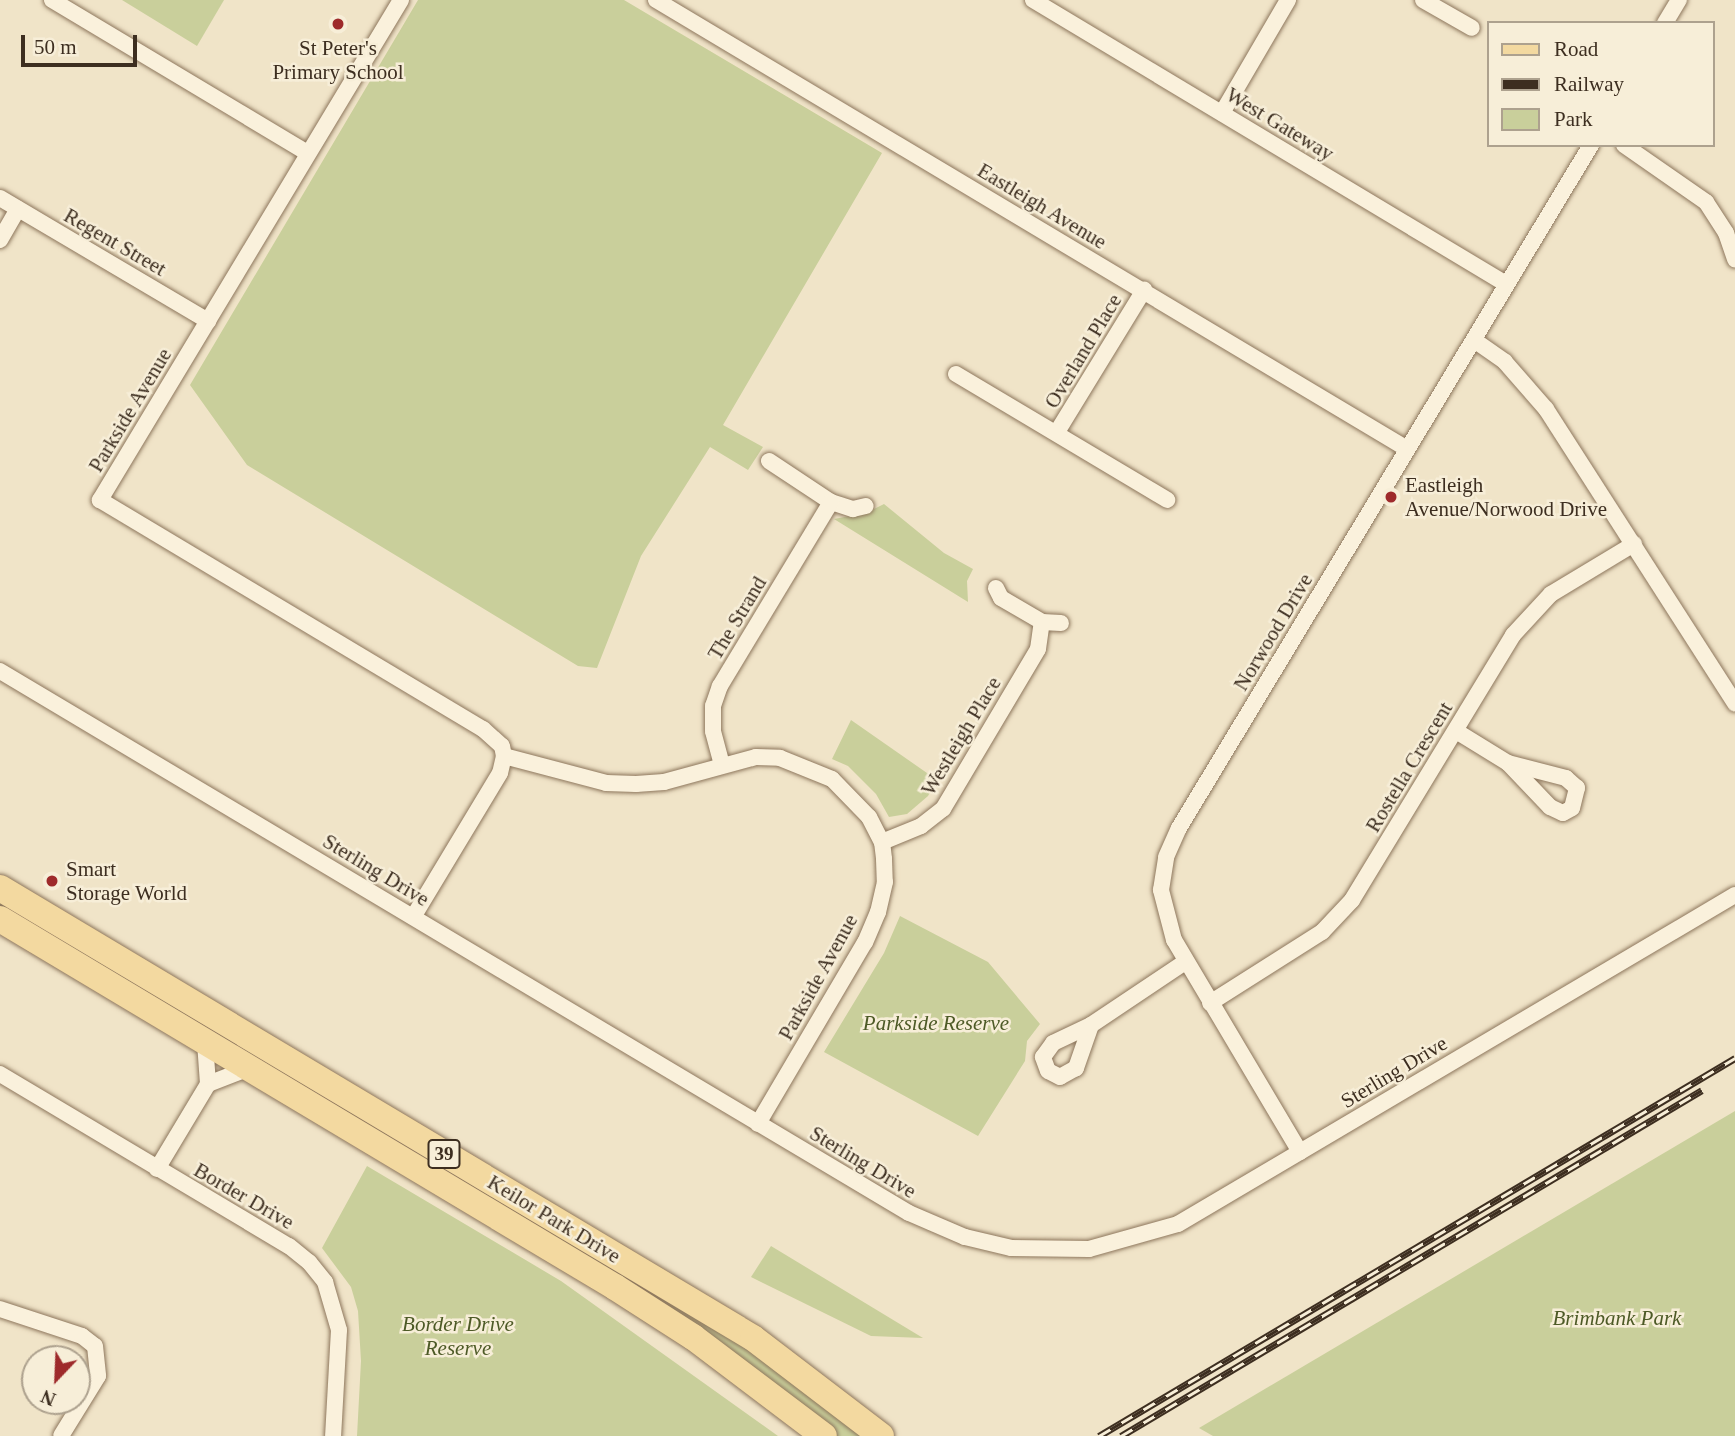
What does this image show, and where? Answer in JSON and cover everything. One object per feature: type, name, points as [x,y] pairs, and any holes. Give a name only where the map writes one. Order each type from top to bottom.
[{"type":"main road","name":"Keilor Park Drive","points":[[0,888],[753,1338],[881,1436]]},
{"type":"main road","name":"Keilor Park Drive","points":[[0,919],[682,1330],[824,1436]]},
{"type":"street","points":[[52,0],[308,153]]},
{"type":"street","name":"Parkside Avenue","points":[[401,0],[100,500],[483,729],[502,746],[505,757],[588,779],[626,784],[664,782],[756,757],[806,765],[852,794],[882,842],[885,882],[866,942],[758,1124]]},
{"type":"street","name":"Eastleigh Avenue","points":[[656,0],[1407,449]]},
{"type":"street","name":"West Gateway","points":[[1032,0],[1506,284]]},
{"type":"street","points":[[1222,113],[1288,0]]},
{"type":"street","points":[[1423,0],[1472,28]]},
{"type":"street","points":[[1666,21],[1679,0]]},
{"type":"street","name":"Norwood Drive","points":[[1300,1153],[1185,962],[1167,926],[1161,890],[1172,840],[1590,147]]},
{"type":"street","points":[[1627,147],[1706,202],[1726,233],[1735,259]]},
{"type":"street","name":"Regent Street","points":[[0,198],[208,321]]},
{"type":"street","points":[[0,240],[18,209]]},
{"type":"street","name":"Overland Place","points":[[1057,432],[1144,290]]},
{"type":"street","points":[[1474,340],[1528,385],[1634,544],[1728,674],[1735,703]]},
{"type":"street","name":"Overland Place","points":[[956,374],[1167,500]]},
{"type":"street","points":[[769,461],[831,502],[853,509],[866,506]]},
{"type":"street","name":"The Strand","points":[[722,765],[713,731],[713,706],[720,686],[831,502]]},
{"type":"street","name":"Rostella Crescent","points":[[1210,1003],[1322,932],[1352,900],[1530,614],[1551,594],[1634,544]]},
{"type":"street","points":[[996,588],[1002,598],[1042,622],[1061,623]]},
{"type":"street","name":"Westleigh Place","points":[[882,842],[921,826],[943,809],[1038,649],[1042,622]]},
{"type":"street","name":"Sterling Drive","points":[[0,671],[925,1222],[988,1244],[1038,1250],[1089,1250],[1153,1234],[1197,1214],[1735,895]]},
{"type":"street","points":[[1456,731],[1508,763]]},
{"type":"street","points":[[413,916],[500,773],[505,757]]},
{"type":"street","points":[[1091,1025],[1185,962]]},
{"type":"street","points":[[157,1169],[208,1084],[205,1042]]},
{"type":"street","points":[[208,1084],[249,1068]]},
{"type":"street","name":"Border Drive","points":[[0,1074],[289,1246],[325,1282],[339,1330],[333,1436]]},
{"type":"street","points":[[0,1309],[82,1336],[96,1346],[98,1376],[61,1436]]},
{"type":"green space","points":[[122,0],[224,0],[197,46]]},
{"type":"green space","points":[[418,0],[624,0],[882,153],[723,425],[763,447],[748,470],[710,447],[641,556],[597,668],[578,666],[247,465],[190,385]]},
{"type":"green space","points":[[884,504],[944,553],[973,569],[967,581],[968,602],[834,519],[866,513]]},
{"type":"green space","points":[[851,720],[937,780],[928,796],[907,814],[889,817],[876,794],[848,766],[832,759]]},
{"type":"green space","points":[[0,898],[709,1322],[864,1436],[837,1436],[803,1407],[0,909]]},
{"type":"green space","name":"Parkside Reserve","points":[[900,916],[988,962],[1040,1024],[1027,1041],[1025,1061],[978,1136],[824,1052],[884,953]]},
{"type":"green space","name":"Brimbank Park","points":[[1735,1111],[1735,1436],[1213,1436],[1199,1428]]},
{"type":"green space","name":"Border Drive Reserve","points":[[367,1166],[561,1281],[778,1436],[357,1436],[361,1361],[358,1311],[351,1287],[322,1248]]},
{"type":"green space","points":[[771,1246],[923,1338],[871,1336],[751,1277]]},
{"type":"railway","points":[[1099,1436],[1735,1058]]},
{"type":"railway","points":[[1121,1436],[1702,1090]]},
{"type":"place","name":"St Peter's Primary School","points":[[338,24]]},
{"type":"place","name":"Eastleigh Avenue/Norwood Drive","points":[[1391,497]]},
{"type":"place","name":"Smart Storage World","points":[[52,881]]}]
